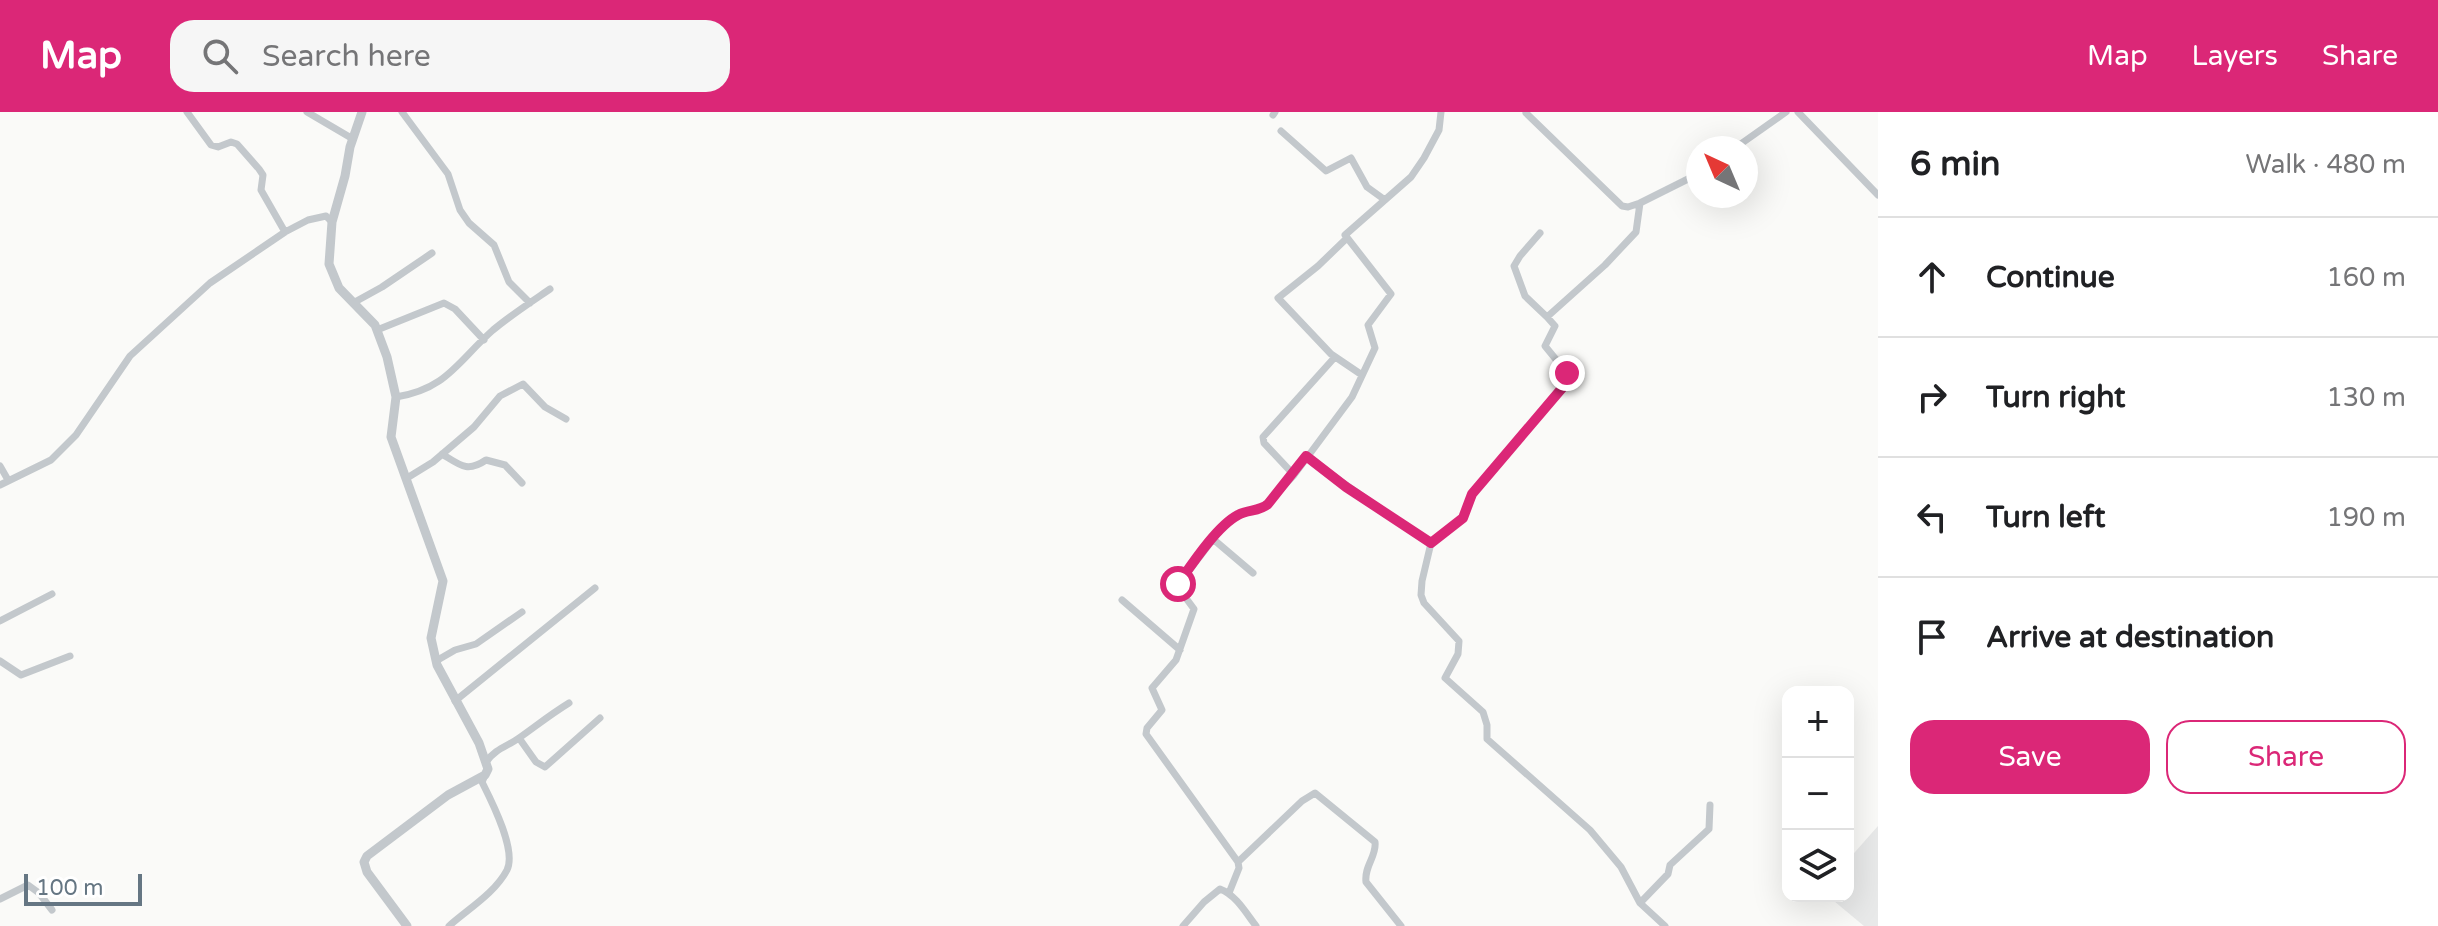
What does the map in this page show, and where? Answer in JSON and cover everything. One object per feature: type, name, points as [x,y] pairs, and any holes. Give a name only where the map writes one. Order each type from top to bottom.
[{"type":"street","points":[[187,112],[211,145],[237,144],[259,169],[263,175],[261,190],[285,232]]},
{"type":"street","points":[[307,112],[353,139]]},
{"type":"street","points":[[362,112],[332,222],[329,264],[339,288],[377,330],[387,357],[396,397],[391,437],[443,581],[431,638],[436,661],[487,761],[488,769],[482,782],[502,827],[509,864],[507,871],[481,900],[449,926]]},
{"type":"street","points":[[402,112],[448,174],[460,210],[469,223],[494,245],[509,282],[530,303]]},
{"type":"street","points":[[1229,893],[1239,868],[1238,862],[1146,734],[1147,728],[1162,710],[1152,688],[1176,660],[1194,606],[1177,586],[1213,539],[1237,515],[1263,508],[1294,475],[1345,407],[1375,348],[1368,325],[1391,294],[1345,235],[1411,177],[1439,130],[1441,112]]},
{"type":"street","points":[[1752,136],[1786,112]]},
{"type":"street","points":[[1798,112],[1878,195]]},
{"type":"street","points":[[1526,113],[1622,206],[1640,203],[1686,180]]},
{"type":"street","points":[[1281,131],[1326,171],[1345,158],[1351,158],[1367,187],[1385,200]]},
{"type":"street","points":[[1547,317],[1605,265],[1636,232],[1640,203]]},
{"type":"street","points":[[0,466],[4,483],[51,460],[76,435],[130,356],[210,283],[308,220],[326,216],[332,222]]},
{"type":"street","points":[[1540,233],[1514,266],[1525,296],[1555,326],[1545,346],[1567,373],[1568,381],[1475,490],[1463,518],[1431,543],[1421,595],[1428,608],[1456,636],[1460,648],[1445,675],[1446,681],[1483,712],[1487,739],[1608,850],[1640,903],[1665,926]]},
{"type":"street","points":[[1347,238],[1278,298],[1335,357],[1362,375]]},
{"type":"street","points":[[353,303],[432,253]]},
{"type":"street","points":[[396,397],[415,394],[439,382],[484,340],[550,289]]},
{"type":"street","points":[[377,330],[444,303],[455,309],[484,340]]},
{"type":"street","points":[[1294,475],[1264,443],[1263,437],[1335,357]]},
{"type":"street","points":[[407,478],[474,427],[500,396],[523,384],[545,407],[566,419]]},
{"type":"street","points":[[442,454],[466,467],[474,468],[486,460],[500,463],[522,483]]},
{"type":"street","points":[[1306,456],[1346,487],[1431,543]]},
{"type":"street","points":[[1213,539],[1253,573]]},
{"type":"street","points":[[455,701],[595,588]]},
{"type":"street","points":[[0,621],[52,594]]},
{"type":"street","points":[[1122,600],[1180,650]]},
{"type":"street","points":[[436,661],[455,650],[476,644],[522,612]]},
{"type":"street","points":[[0,661],[21,675],[70,656]]},
{"type":"street","points":[[487,761],[492,754],[569,703]]},
{"type":"street","points":[[519,738],[536,762],[545,767],[600,718]]},
{"type":"street","points":[[407,926],[367,872],[364,862],[367,856],[448,795],[485,775]]},
{"type":"street","points":[[1238,862],[1302,801],[1315,793],[1375,842],[1376,849],[1367,866],[1366,882],[1401,926]]},
{"type":"street","points":[[1640,903],[1668,874],[1670,865],[1709,829],[1710,805]]},
{"type":"street","points":[[0,899],[28,885],[52,910]]},
{"type":"street","points":[[1183,926],[1217,890],[1229,893],[1256,926]]},
{"type":"shaded area","points":[[1878,826],[1878,926],[1864,926],[1835,902],[1854,902],[1854,853]]},
{"type":"route","points":[[1178,584],[1224,525],[1237,515],[1268,504],[1306,456],[1346,487],[1431,543],[1466,514],[1472,494],[1568,381],[1567,373]]}]
